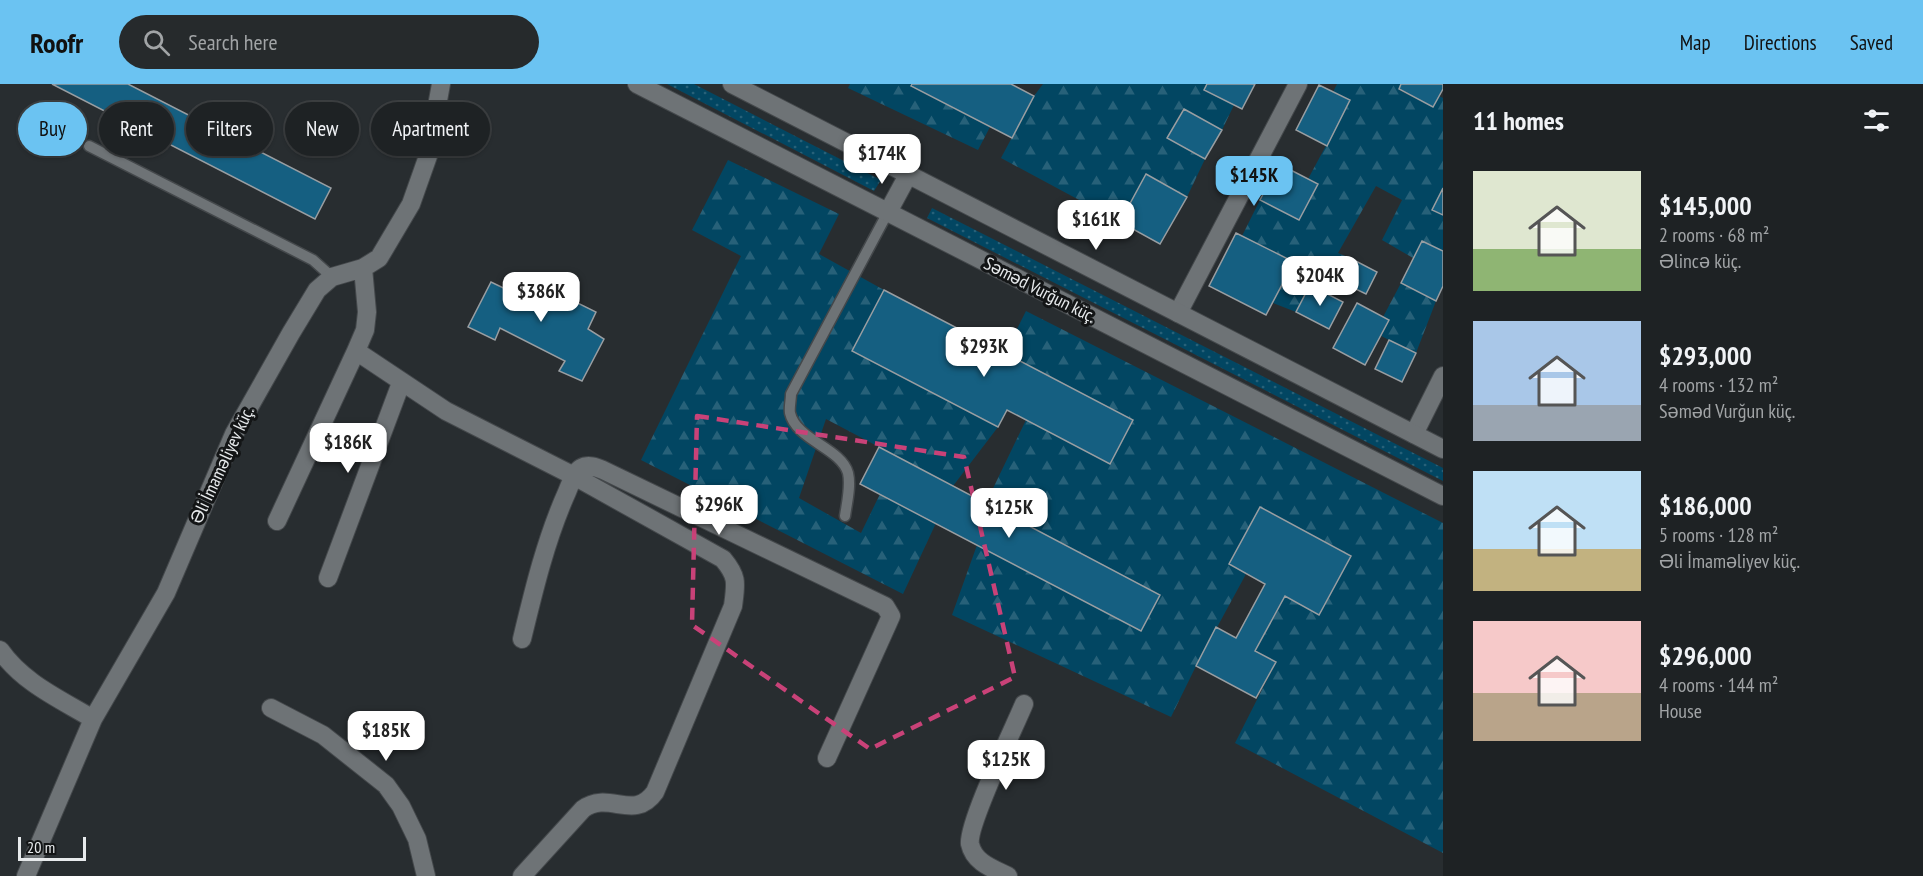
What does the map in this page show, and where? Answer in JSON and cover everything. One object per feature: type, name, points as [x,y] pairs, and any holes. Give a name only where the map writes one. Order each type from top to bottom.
[{"type":"street","points":[[332,277],[363,268],[379,258],[411,204],[428,156],[441,84]]},
{"type":"street","name":"Səməd Vurğun küç.","points":[[638,84],[1443,496]]},
{"type":"street","points":[[732,84],[1443,449]]},
{"type":"street","points":[[1178,313],[1298,84]]},
{"type":"street","points":[[888,212],[908,175]]},
{"type":"street","points":[[277,521],[365,330],[367,312],[363,268]]},
{"type":"street","name":"Əli İmaməliyev küç.","points":[[26,876],[93,719],[166,593],[234,434],[317,290],[332,277]]},
{"type":"street","points":[[356,351],[446,411],[574,476],[723,559],[734,572],[733,606],[655,792],[648,802],[634,807],[606,801],[592,802],[522,876]]},
{"type":"street","points":[[1414,434],[1443,376]]},
{"type":"street","points":[[328,578],[401,383]]},
{"type":"street","points":[[522,639],[540,563],[574,476],[580,468],[590,466],[603,470],[885,606],[891,616],[827,758]]},
{"type":"street","points":[[0,650],[22,677],[93,719]]},
{"type":"street","points":[[1008,876],[980,862],[970,844],[977,815],[1024,704]]},
{"type":"street","points":[[271,708],[323,735],[386,785],[401,806],[417,839],[426,876]]},
{"type":"lane","points":[[89,146],[313,260],[332,277]]},
{"type":"lane","points":[[845,516],[849,485],[848,473],[842,463],[797,427],[790,413],[791,394],[888,212]]},
{"type":"highlighted area","points":[[697,416],[964,457],[1015,677],[870,749],[692,625]]},
{"type":"green space","points":[[667,84],[694,84],[881,180],[874,191]]},
{"type":"green space","points":[[850,84],[912,84],[911,86],[990,127],[978,150],[848,88]]},
{"type":"green space","points":[[1043,84],[1207,84],[1204,90],[1234,105],[1222,130],[1183,109],[1167,138],[1205,159],[1187,197],[1146,175],[1120,222],[1001,158],[1034,96]]},
{"type":"green space","points":[[1337,84],[1401,84],[1399,90],[1433,107],[1439,96],[1443,98],[1443,188],[1432,209],[1443,215],[1443,251],[1422,241],[1413,258],[1382,240],[1402,200],[1376,186],[1338,253],[1350,258],[1330,295],[1309,286],[1296,312],[1273,303],[1294,262],[1242,236],[1260,200],[1299,220],[1318,184],[1308,179],[1350,101],[1333,92]]},
{"type":"green space","points":[[728,160],[839,214],[819,254],[884,290],[852,351],[998,427],[953,486],[826,419],[799,498],[861,533],[880,494],[936,523],[903,594],[641,460],[741,256],[692,230]]},
{"type":"green space","points":[[932,208],[1443,468],[1443,481],[927,218]]},
{"type":"green space","points":[[1401,283],[1436,301],[1416,353],[1381,336],[1389,320],[1383,317]]},
{"type":"green space","points":[[1026,311],[1443,523],[1443,853],[1235,743],[1276,662],[1255,651],[1285,596],[1319,615],[1351,556],[1260,507],[1229,564],[1246,574],[1171,717],[952,615],[977,545],[1141,631],[986,503],[1026,420],[1110,464],[1133,421],[1005,353]]},
{"type":"building","points":[[52,84],[128,84],[163,102],[99,102],[99,108]]},
{"type":"building","points":[[912,84],[1011,84],[1034,96],[1012,138],[911,86]]},
{"type":"building","points":[[1207,84],[1255,84],[1242,109],[1204,90]]},
{"type":"building","points":[[1401,84],[1443,84],[1443,89],[1433,107],[1399,89]]},
{"type":"building","points":[[1319,85],[1350,100],[1327,146],[1296,130]]},
{"type":"building","points":[[174,108],[186,114],[186,153],[174,147]]},
{"type":"building","points":[[1184,109],[1222,130],[1205,159],[1167,138]]},
{"type":"building","points":[[192,156],[269,156],[331,188],[315,219]]},
{"type":"building","points":[[1279,164],[1318,184],[1299,220],[1260,200]]},
{"type":"building","points":[[1146,174],[1187,197],[1160,244],[1120,222]]},
{"type":"building","points":[[1443,188],[1443,215],[1432,210]]},
{"type":"building","points":[[1236,233],[1294,262],[1266,315],[1209,286]]},
{"type":"building","points":[[1422,241],[1443,251],[1443,286],[1436,301],[1401,283]]},
{"type":"building","points":[[1350,258],[1377,272],[1366,294],[1339,281]]},
{"type":"building","points":[[521,275],[596,312],[588,329],[604,339],[582,381],[559,371],[565,361],[500,328],[495,340],[468,327],[491,282],[512,292]]},
{"type":"building","points":[[1310,285],[1343,302],[1329,329],[1296,312]]},
{"type":"building","points":[[884,290],[1133,420],[1110,464],[1007,410],[998,427],[852,351]]},
{"type":"building","points":[[1357,303],[1389,320],[1365,365],[1333,348]]},
{"type":"building","points":[[1389,340],[1416,353],[1402,382],[1375,369]]},
{"type":"building","points":[[879,447],[1160,595],[1141,631],[860,484]]},
{"type":"building","points":[[1260,507],[1351,556],[1319,615],[1285,596],[1255,651],[1276,662],[1256,698],[1196,666],[1216,627],[1236,638],[1265,584],[1229,564]]}]
